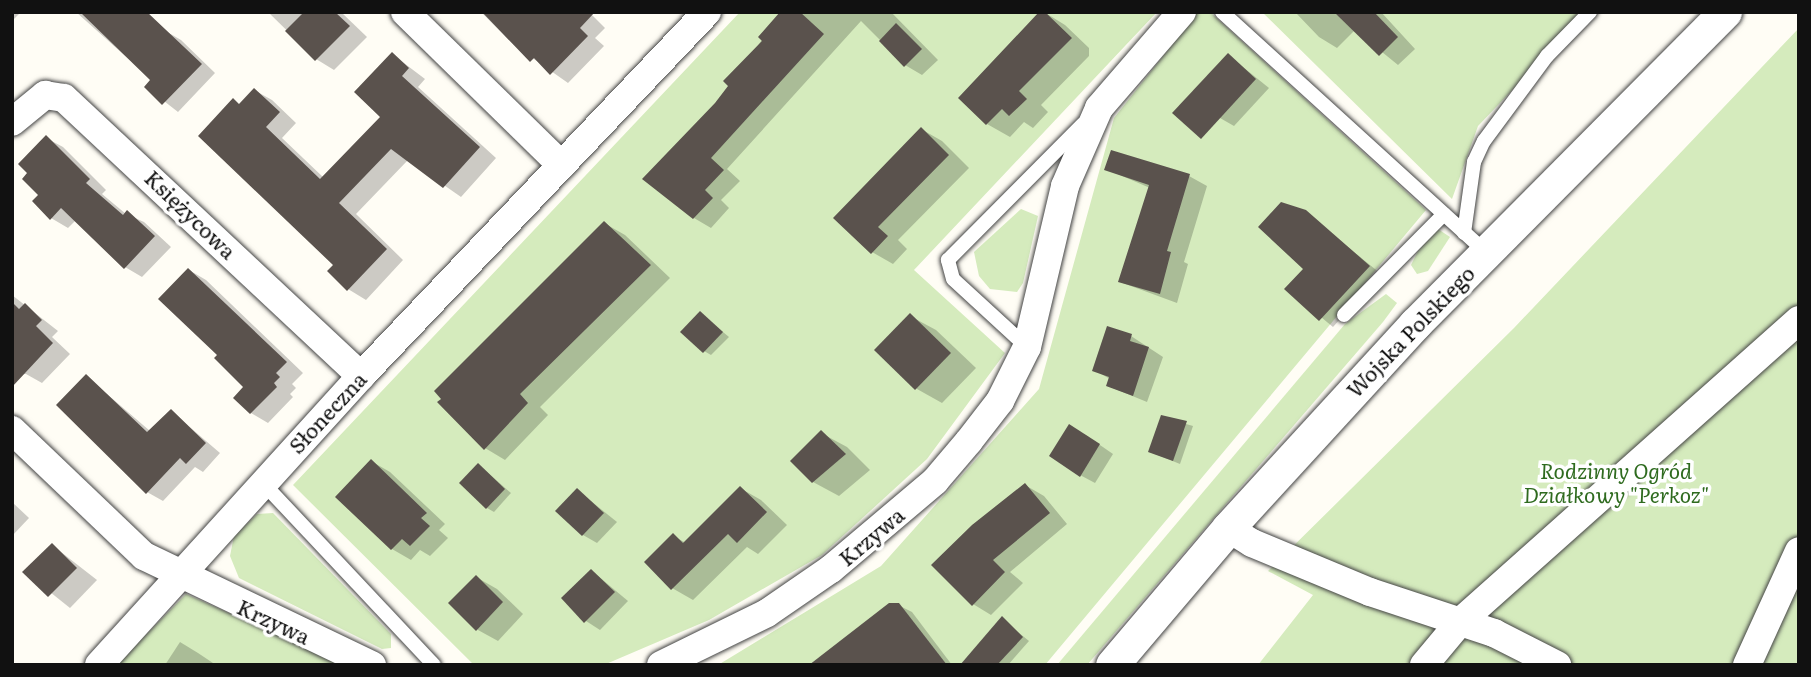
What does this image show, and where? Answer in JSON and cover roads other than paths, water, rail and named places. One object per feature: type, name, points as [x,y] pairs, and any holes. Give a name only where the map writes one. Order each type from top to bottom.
[{"type":"street","points":[[405,12],[561,165]]},
{"type":"street","name":"Słoneczna","points":[[99,665],[177,575],[360,376],[707,12]]},
{"type":"street","name":"Krzywa","points":[[661,665],[767,613],[883,528],[935,481],[969,442],[1000,401],[1027,348],[1065,186],[1099,108],[1182,12]]},
{"type":"street","name":"Wojska Polskiego","points":[[1112,665],[1475,242],[1725,12]]},
{"type":"street","name":"Księżycowa","points":[[12,122],[45,95],[64,98],[360,376]]},
{"type":"street","points":[[1424,665],[1460,622],[1799,320]]},
{"type":"street","points":[[12,430],[144,556],[177,575]]},
{"type":"street","points":[[1228,527],[1252,543],[1370,592],[1460,622],[1558,665]]},
{"type":"street","points":[[1747,665],[1799,551]]},
{"type":"street","name":"Krzywa","points":[[177,575],[372,665]]},
{"type":"lane","points":[[1222,12],[1475,242]]},
{"type":"lane","points":[[1475,242],[1474,162],[1484,141],[1547,56],[1590,12]]},
{"type":"lane","name":"Krzywa","points":[[1027,348],[953,279],[948,260],[1099,108]]},
{"type":"lane","points":[[1344,315],[1444,214]]},
{"type":"lane","points":[[262,482],[434,665]]},
{"type":"park label","name":"Rodzinny Ogród Działkowy \"Perkoz\"","points":[[1616,482]]}]
